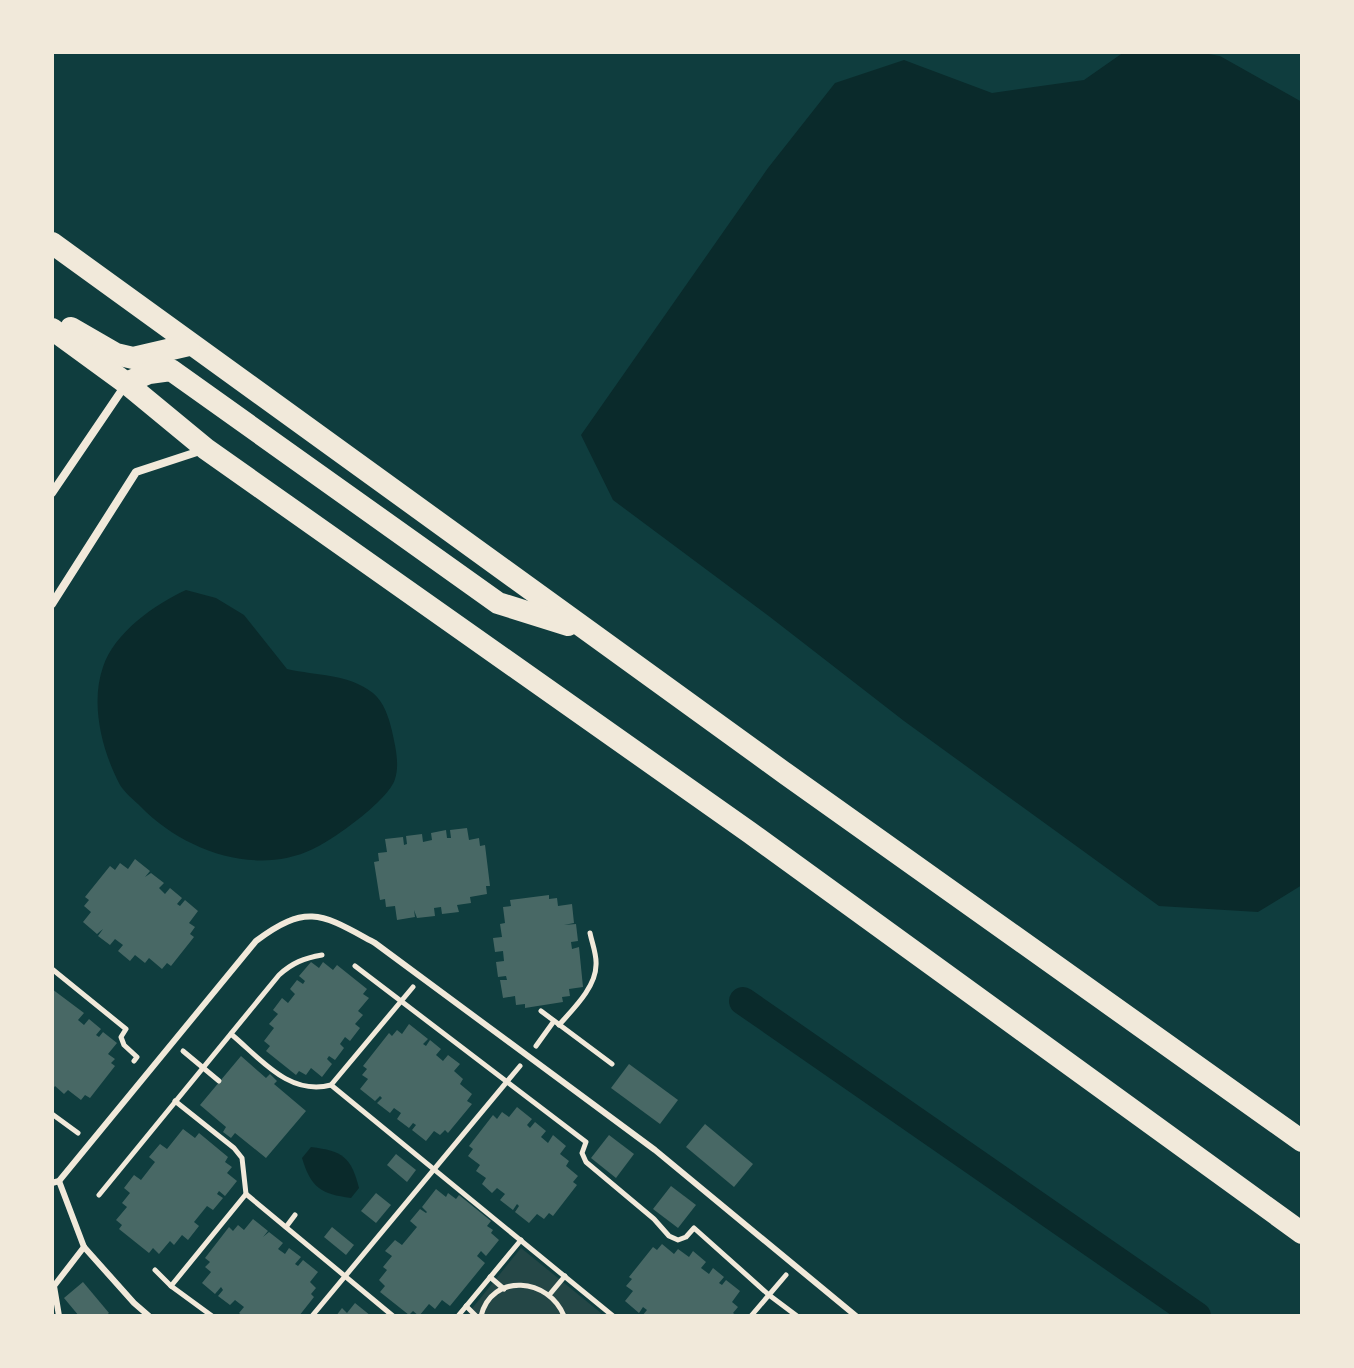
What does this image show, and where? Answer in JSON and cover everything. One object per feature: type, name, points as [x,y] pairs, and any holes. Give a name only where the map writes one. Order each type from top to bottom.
[{"type":"highway","points":[[52,243],[189,345],[1302,1141]]},
{"type":"highway","points":[[52,317],[124,357],[133,358],[189,345]]},
{"type":"highway","points":[[52,329],[126,383],[206,449],[736,823],[1302,1233]]},
{"type":"highway","points":[[126,383],[149,373],[171,370],[498,603],[587,630]]},
{"type":"street","points":[[52,493],[126,383]]},
{"type":"street","points":[[52,604],[136,472],[206,449]]},
{"type":"lane","points":[[145,1315],[84,1247],[55,1182],[256,941],[280,923],[301,916],[333,921],[375,943],[655,1150],[856,1316]]},
{"type":"lane","points":[[59,1316],[54,1286],[84,1247]]},
{"type":"path","points":[[312,1316],[528,1056],[585,994],[596,965],[590,933]]},
{"type":"path","points":[[99,1195],[290,965],[307,957],[322,955]]},
{"type":"path","points":[[355,966],[586,1142],[582,1153],[586,1162],[654,1219],[669,1236],[678,1240],[694,1228],[797,1316]]},
{"type":"path","points":[[52,969],[126,1029],[121,1037],[124,1045],[137,1057],[129,1068]]},
{"type":"path","points":[[231,1034],[295,1086],[315,1089],[331,1085],[421,977]]},
{"type":"path","points":[[541,1011],[612,1064]]},
{"type":"path","points":[[171,1041],[219,1081]]},
{"type":"path","points":[[331,1085],[611,1315]]},
{"type":"path","points":[[175,1101],[234,1148],[242,1158],[246,1194],[393,1316]]},
{"type":"path","points":[[52,1114],[78,1133]]},
{"type":"path","points":[[368,1127],[374,1120]]},
{"type":"path","points":[[68,1146],[86,1122]]},
{"type":"path","points":[[171,1286],[246,1194]]},
{"type":"path","points":[[286,1227],[295,1215]]},
{"type":"path","points":[[458,1316],[521,1240]]},
{"type":"path","points":[[751,1316],[794,1265]]},
{"type":"path","points":[[155,1270],[171,1286],[212,1316]]},
{"type":"path","points":[[550,1294],[565,1276]]},
{"type":"path","points":[[490,1277],[504,1289]]},
{"type":"path","points":[[466,1306],[479,1316],[492,1298],[504,1289],[518,1285],[533,1286],[550,1294],[564,1316]]},
{"type":"shaded area","points":[[1124,52],[1197,52],[1220,56],[1302,102],[1302,885],[1258,912],[1159,906],[904,721],[613,500],[581,435],[768,168],[835,83],[904,60],[992,93],[1084,80]]},
{"type":"shaded area","points":[[186,590],[216,598],[244,615],[287,669],[353,682],[373,693],[386,710],[397,761],[391,788],[359,818],[313,849],[291,857],[268,860],[221,855],[177,836],[120,785],[100,727],[98,696],[103,667],[126,631],[162,603]]},
{"type":"shaded area","points":[[311,1147],[331,1151],[349,1162],[359,1188],[351,1198],[332,1194],[314,1183],[302,1158]]},
{"type":"shaded area","points":[[521,1248],[601,1313],[599,1316],[466,1316]]},
{"type":"building","points":[[467,828],[469,840],[479,838],[480,846],[485,845],[490,886],[486,886],[487,894],[470,897],[471,903],[457,905],[459,912],[442,914],[441,907],[434,908],[435,916],[417,918],[414,910],[415,917],[397,920],[395,906],[386,907],[385,899],[380,900],[374,862],[379,861],[378,853],[387,852],[385,839],[403,837],[404,845],[407,844],[406,836],[422,834],[423,842],[432,840],[431,833],[446,830],[447,838],[451,838],[450,830]]},
{"type":"building","points":[[135,859],[150,871],[145,877],[151,873],[164,883],[159,888],[165,894],[170,888],[182,898],[177,904],[180,906],[185,900],[198,911],[189,923],[195,927],[190,934],[194,937],[171,966],[167,963],[162,969],[149,958],[145,963],[135,955],[130,961],[118,951],[123,945],[115,939],[110,945],[98,936],[103,929],[97,934],[83,922],[91,912],[84,906],[89,900],[85,897],[110,866],[115,870],[120,863],[128,869]]},
{"type":"building","points":[[549,895],[549,899],[557,898],[558,906],[572,904],[574,923],[564,925],[576,924],[578,941],[571,942],[572,949],[579,947],[583,987],[569,989],[570,996],[562,997],[563,1002],[525,1008],[525,1004],[516,1005],[515,996],[503,998],[500,980],[507,980],[506,976],[498,977],[496,962],[504,961],[503,951],[495,952],[493,938],[502,937],[500,924],[505,923],[503,907],[511,906],[510,900]]},
{"type":"building","points":[[311,962],[319,968],[323,962],[333,970],[337,965],[367,989],[363,994],[369,998],[358,1011],[363,1015],[355,1024],[360,1028],[350,1041],[345,1037],[340,1044],[344,1048],[335,1060],[329,1056],[327,1059],[332,1064],[322,1077],[311,1068],[306,1075],[299,1071],[296,1075],[266,1051],[270,1046],[264,1041],[274,1028],[269,1024],[278,1014],[273,1010],[282,998],[288,1003],[295,994],[290,989],[297,980],[303,984],[305,981],[299,976]]},
{"type":"building","points":[[52,989],[84,1013],[78,1020],[84,1025],[89,1019],[101,1029],[96,1035],[99,1037],[103,1032],[117,1043],[108,1054],[115,1059],[111,1063],[115,1066],[90,1098],[85,1095],[81,1100],[68,1090],[64,1094],[55,1086],[52,1090]]},
{"type":"building","points":[[409,1024],[428,1039],[423,1044],[426,1046],[430,1040],[441,1049],[436,1055],[443,1061],[448,1055],[460,1064],[454,1071],[463,1079],[460,1084],[472,1094],[467,1101],[472,1104],[448,1133],[445,1130],[440,1135],[434,1131],[426,1141],[412,1130],[416,1125],[413,1123],[409,1128],[397,1119],[401,1113],[394,1108],[390,1113],[377,1103],[382,1098],[380,1096],[375,1101],[360,1089],[368,1079],[362,1075],[367,1069],[363,1066],[389,1033],[392,1036],[397,1030],[402,1034]]},
{"type":"building","points":[[241,1056],[266,1078],[270,1074],[277,1081],[274,1084],[306,1111],[266,1158],[235,1133],[231,1138],[223,1132],[226,1127],[200,1105]]},
{"type":"building","points":[[629,1064],[678,1100],[660,1124],[611,1088]]},
{"type":"building","points":[[517,1107],[532,1119],[527,1125],[530,1128],[535,1122],[546,1131],[541,1137],[548,1143],[553,1135],[566,1146],[560,1154],[569,1161],[566,1166],[578,1176],[573,1182],[577,1185],[553,1216],[549,1213],[544,1219],[537,1214],[529,1223],[515,1212],[519,1206],[517,1204],[513,1210],[500,1200],[505,1194],[497,1188],[492,1193],[482,1184],[486,1178],[476,1171],[480,1165],[468,1156],[473,1149],[469,1146],[493,1115],[497,1119],[502,1112],[509,1117]]},
{"type":"building","points":[[705,1124],[753,1164],[734,1187],[686,1147]]},
{"type":"building","points":[[183,1129],[195,1138],[199,1133],[228,1157],[225,1162],[232,1167],[227,1173],[237,1181],[225,1196],[219,1191],[217,1194],[223,1198],[213,1210],[207,1206],[194,1222],[199,1226],[188,1240],[182,1235],[174,1245],[170,1241],[159,1254],[153,1248],[149,1253],[119,1229],[122,1225],[116,1220],[127,1207],[122,1203],[130,1193],[124,1188],[134,1175],[141,1180],[155,1162],[149,1157],[160,1144],[167,1149]]},
{"type":"building","points":[[609,1135],[634,1154],[616,1178],[591,1158]]},
{"type":"building","points":[[396,1154],[416,1170],[407,1182],[387,1165]]},
{"type":"building","points":[[671,1186],[696,1205],[678,1228],[653,1209]]},
{"type":"building","points":[[436,1189],[446,1197],[448,1193],[456,1199],[459,1195],[491,1221],[487,1226],[499,1240],[486,1256],[481,1251],[477,1256],[485,1263],[450,1306],[442,1300],[435,1309],[429,1304],[419,1316],[413,1311],[409,1315],[380,1292],[385,1286],[379,1280],[387,1270],[383,1267],[392,1256],[385,1251],[395,1240],[402,1245],[417,1227],[410,1221],[420,1209],[427,1212],[422,1207]]},
{"type":"building","points":[[376,1193],[391,1205],[376,1223],[361,1211]]},
{"type":"building","points":[[253,1219],[268,1231],[263,1237],[269,1232],[283,1243],[278,1249],[285,1254],[289,1248],[301,1257],[295,1264],[298,1266],[303,1260],[318,1272],[310,1282],[316,1288],[311,1294],[314,1297],[299,1316],[243,1316],[239,1313],[244,1307],[235,1300],[230,1305],[218,1296],[223,1290],[221,1287],[215,1294],[202,1283],[211,1272],[205,1267],[210,1262],[205,1258],[229,1227],[233,1231],[238,1225],[244,1230]]},
{"type":"building","points":[[332,1227],[354,1245],[346,1255],[324,1237]]},
{"type":"building","points":[[662,1244],[674,1254],[678,1249],[689,1257],[693,1251],[706,1262],[701,1268],[709,1274],[713,1268],[724,1277],[719,1283],[722,1285],[726,1280],[740,1291],[732,1302],[738,1307],[733,1313],[737,1316],[642,1316],[647,1310],[643,1307],[639,1313],[625,1301],[633,1291],[626,1286],[632,1279],[629,1277],[653,1247],[657,1250]]},
{"type":"building","points":[[83,1282],[109,1313],[105,1316],[79,1316],[64,1298]]},
{"type":"building","points":[[355,1303],[371,1316],[336,1316],[342,1308],[347,1313]]},
{"type":"waterway","points":[[743,1001],[1197,1316]]}]
